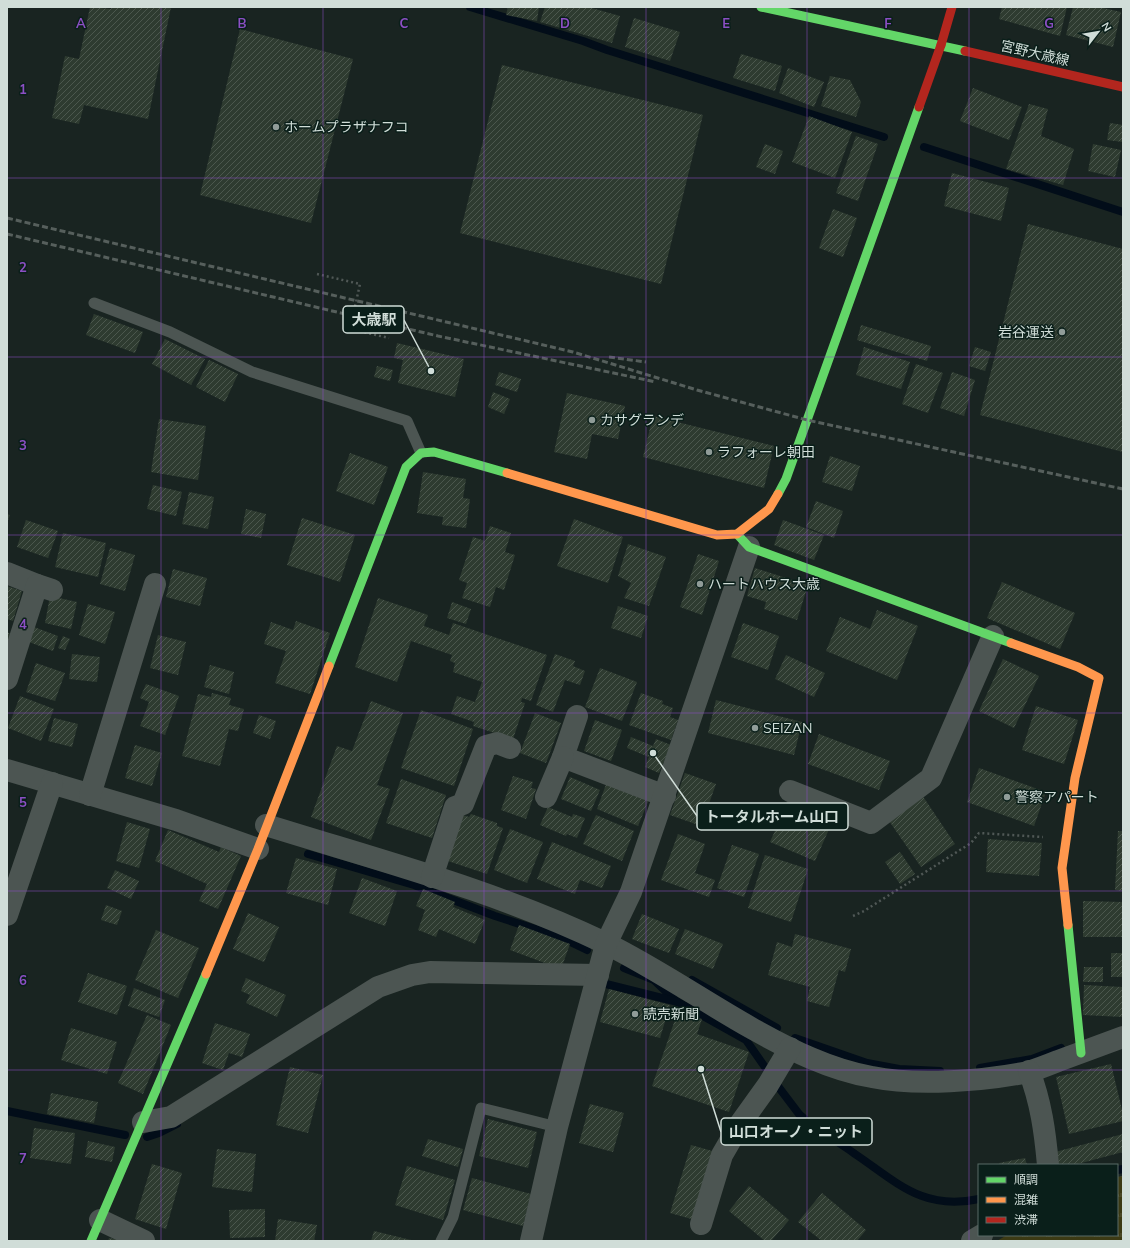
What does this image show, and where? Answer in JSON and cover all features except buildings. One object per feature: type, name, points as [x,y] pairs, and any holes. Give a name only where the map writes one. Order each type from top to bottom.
[{"type":"street","name":"宮野大歳線","points":[[761,7],[941,45],[1123,87]]},
{"type":"street","points":[[531,1241],[557,1127],[606,944],[631,892],[665,796],[743,540],[769,509],[786,479],[941,45],[952,7]]},
{"type":"street","points":[[91,1241],[258,849],[266,825],[406,467],[422,453],[434,452],[717,535],[743,540],[1078,667],[1099,678],[1075,778],[1062,868],[1081,1053]]},
{"type":"street","points":[[7,573],[45,587],[7,679]]},
{"type":"street","points":[[90,795],[155,584]]},
{"type":"street","points":[[790,791],[871,823],[931,778],[993,636]]},
{"type":"street","points":[[546,796],[563,757],[577,716]]},
{"type":"street","points":[[432,877],[455,807],[463,804],[486,746],[497,743],[510,748]]},
{"type":"street","points":[[563,757],[665,796]]},
{"type":"street","points":[[7,770],[176,820],[258,849]]},
{"type":"street","points":[[7,915],[52,783]]},
{"type":"street","points":[[266,825],[513,903],[606,944],[695,993],[752,1029],[790,1048],[839,1069],[880,1078],[938,1081],[982,1078],[1029,1071],[1123,1037]]},
{"type":"street","points":[[143,1122],[171,1117],[378,987],[392,981],[430,972],[598,975]]},
{"type":"street","points":[[700,1224],[722,1155],[740,1124],[768,1084],[790,1048]]},
{"type":"street","points":[[1029,1071],[1038,1095],[1043,1119],[1048,1164]]},
{"type":"street","points":[[100,1220],[144,1241]]},
{"type":"lane","points":[[94,303],[170,332],[252,372],[407,421],[422,453]]},
{"type":"lane","points":[[442,1241],[453,1217],[481,1108],[557,1127]]},
{"type":"path","points":[[317,274],[360,284],[350,329],[389,338]]},
{"type":"path","points":[[853,916],[864,911],[971,843],[979,833],[1066,838]]},
{"type":"green space","points":[[1123,1176],[1123,1241],[997,1241],[1005,1236],[1118,1236],[1118,1177]]},
{"type":"waterway","points":[[470,7],[583,41],[607,50],[884,137]]},
{"type":"waterway","points":[[924,147],[1123,212]]},
{"type":"waterway","points":[[308,854],[414,885],[495,916],[560,937],[587,950]]},
{"type":"waterway","points":[[624,968],[654,980],[677,1002]]},
{"type":"waterway","points":[[692,980],[777,1028]]},
{"type":"waterway","points":[[606,984],[678,1002],[746,1040],[767,1070]]},
{"type":"waterway","points":[[795,1038],[867,1063],[899,1069],[940,1071]]},
{"type":"waterway","points":[[980,1068],[1032,1059],[1061,1048]]},
{"type":"waterway","points":[[777,1085],[799,1114],[809,1123],[912,1192],[926,1198],[942,1201],[959,1202],[978,1199]]},
{"type":"waterway","points":[[7,1111],[125,1135]]},
{"type":"waterway","points":[[147,1137],[177,1124]]},
{"type":"waterway","points":[[1118,1170],[1123,1169]]},
{"type":"railway","points":[[7,218],[573,352],[697,390],[807,420],[1123,489]]},
{"type":"railway","points":[[7,234],[438,336],[656,382]]},
{"type":"railway","points":[[609,357],[646,362]]},
{"type":"traffic: fast","points":[[761,7],[965,51]]},
{"type":"traffic: fast","points":[[778,494],[786,479],[919,107]]},
{"type":"traffic: fast","points":[[329,666],[406,467],[421,453],[434,452],[507,473]]},
{"type":"traffic: fast","points":[[737,534],[749,547],[1011,643]]},
{"type":"traffic: fast","points":[[1068,925],[1081,1053]]},
{"type":"traffic: fast","points":[[91,1241],[206,974]]},
{"type":"traffic: slow","points":[[507,473],[717,535],[737,534],[769,509],[778,494]]},
{"type":"traffic: slow","points":[[1011,643],[1078,667],[1099,678],[1075,778],[1062,868],[1068,925]]},
{"type":"traffic: slow","points":[[206,974],[258,849],[329,666]]},
{"type":"traffic: jam","points":[[941,45],[952,7]]},
{"type":"traffic: jam","points":[[919,107],[941,45]]},
{"type":"traffic: jam","points":[[965,51],[1123,87]]},
{"type":"place","name":"ホームプラザナフコ","points":[[276,127]]},
{"type":"place","name":"岩谷運送","points":[[1062,332]]},
{"type":"place","name":"大歳駅","points":[[431,371]]},
{"type":"place","name":"カサグランデ","points":[[592,420]]},
{"type":"place","name":"ラフォーレ朝田","points":[[709,452]]},
{"type":"place","name":"ハートハウス大歳","points":[[700,584]]},
{"type":"place","name":"SEIZAN","points":[[755,728]]},
{"type":"place","name":"トータルホーム山口","points":[[653,753]]},
{"type":"place","name":"警察アパート","points":[[1007,797]]},
{"type":"place","name":"読売新聞","points":[[635,1014]]},
{"type":"place","name":"山口オーノ・ニット","points":[[701,1069]]}]
